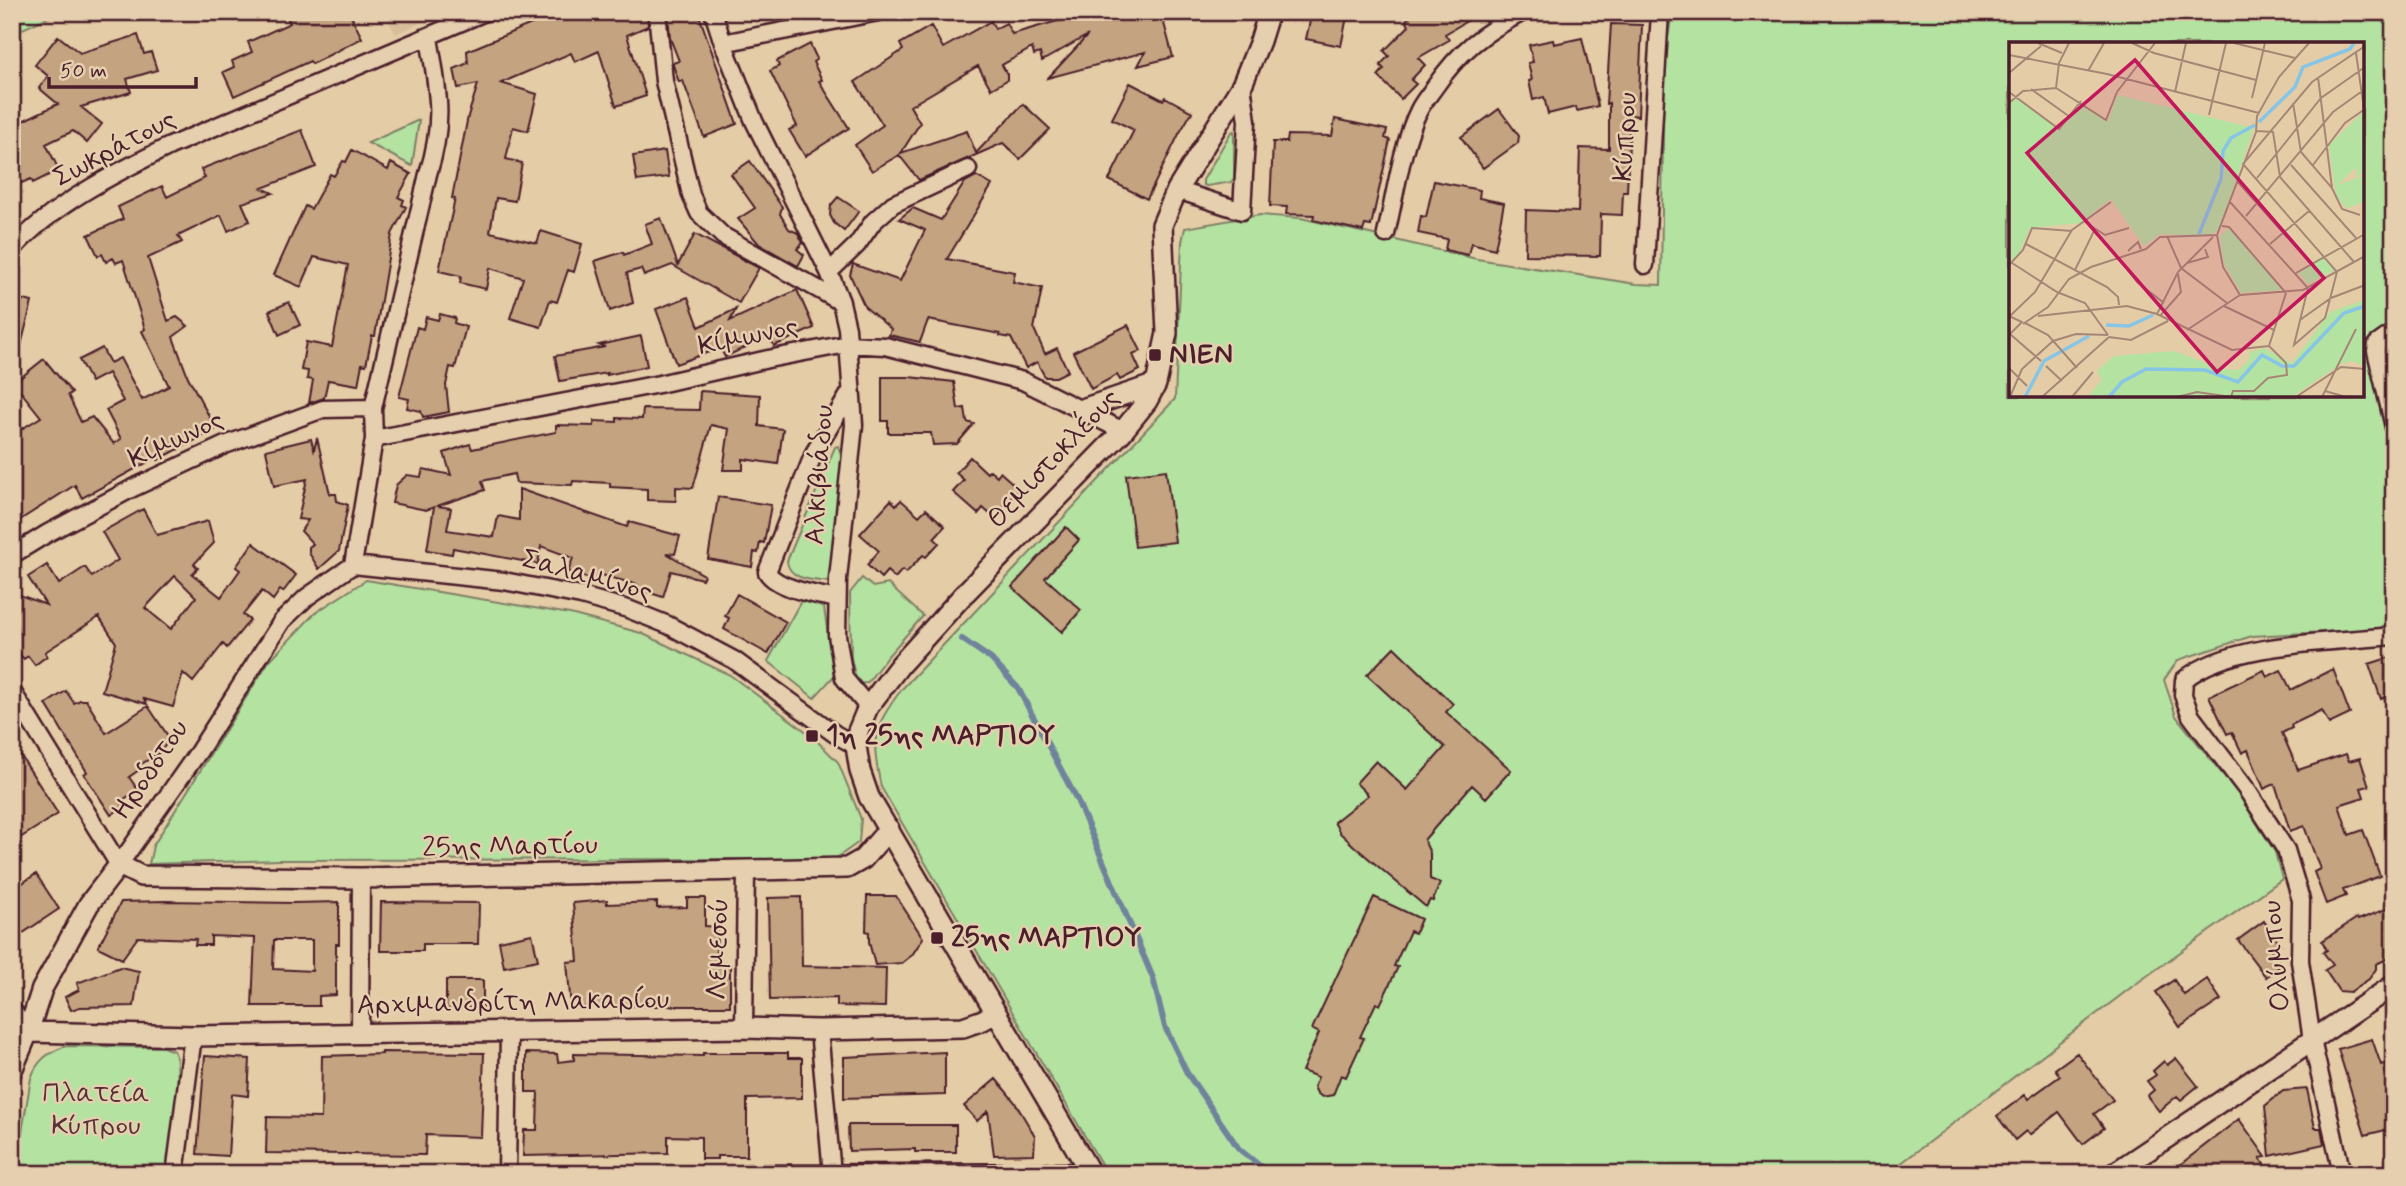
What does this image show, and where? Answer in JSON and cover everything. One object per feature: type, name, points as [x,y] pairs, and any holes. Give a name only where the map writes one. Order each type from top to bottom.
[{"type":"street","name":"Σωκράτους","points":[[12,250],[54,212],[122,170],[170,146],[485,12]]},
{"type":"street","points":[[657,12],[664,81],[691,195],[699,213],[723,236],[841,302]]},
{"type":"street","name":"Αλκιβιάδου","points":[[713,12],[754,121],[829,272],[841,302],[847,328],[854,425],[837,599],[839,654],[844,678],[868,708]]},
{"type":"street","points":[[723,43],[878,12]]},
{"type":"street","name":"Θεμιστοκλέους","points":[[1090,1173],[889,829],[881,820],[860,771],[856,746],[858,731],[868,708],[900,665],[966,592],[1123,431],[1147,401],[1156,384],[1167,333],[1162,225],[1177,190],[1242,85],[1269,12]]},
{"type":"street","points":[[1386,234],[1407,146],[1420,109],[1452,62],[1471,44],[1523,12]]},
{"type":"street","name":"Κύπρου","points":[[1645,265],[1660,12]]},
{"type":"street","points":[[353,565],[374,439],[373,408],[436,149],[440,120],[429,38]]},
{"type":"street","points":[[1177,190],[1242,211],[1247,121],[1242,85]]},
{"type":"street","points":[[829,272],[857,245],[873,222],[893,204],[968,169]]},
{"type":"street","points":[[2394,332],[2377,344],[2376,351],[2394,427]]},
{"type":"street","name":"Κίμωνος","points":[[374,439],[659,384],[847,344],[885,346],[1023,381],[1123,431]]},
{"type":"street","points":[[1082,409],[1156,384]]},
{"type":"street","points":[[837,599],[786,586],[767,572],[814,453],[851,391]]},
{"type":"street","name":"Κίμωνος","points":[[12,555],[109,501],[225,445],[323,409],[373,408]]},
{"type":"street","name":"Σαλαμίνος","points":[[353,565],[504,581],[580,596],[628,609],[668,625],[734,660],[856,746]]},
{"type":"street","name":"Ηροδότου","points":[[28,1032],[42,989],[89,904],[199,751],[282,621],[307,597],[353,565]]},
{"type":"street","name":"Ολύμπου","points":[[2342,1174],[2312,1040],[2300,961],[2301,900],[2286,850],[2247,790],[2191,716],[2183,695],[2184,680],[2211,663],[2267,649],[2394,636]]},
{"type":"street","points":[[12,691],[119,865]]},
{"type":"street","name":"25ης Μαρτίου","points":[[119,865],[141,876],[361,878],[847,868],[863,859],[889,829]]},
{"type":"street","name":"Λεμεσού","points":[[744,1028],[746,871]]},
{"type":"street","points":[[360,1033],[361,878]]},
{"type":"street","points":[[2113,1174],[2394,985]]},
{"type":"street","points":[[12,1010],[28,1032],[12,1070]]},
{"type":"street","name":"Αρχιμανδρίτη Μακαρίου","points":[[28,1032],[193,1036],[744,1028],[820,1030],[962,1027],[995,1013]]},
{"type":"street","points":[[820,1030],[832,1173]]},
{"type":"street","points":[[507,1174],[509,1032]]},
{"type":"street","points":[[175,1174],[193,1036]]},
{"type":"street","points":[[745,1174],[1090,1173]]},
{"type":"shaded area","points":[[383,12],[442,12],[396,34]]},
{"type":"shaded area","points":[[2394,340],[2394,391],[2385,353],[2386,346]]},
{"type":"green space","points":[[12,12],[59,12],[12,34]]},
{"type":"green space","points":[[1672,12],[2394,12],[2394,323],[2372,336],[2369,359],[2394,455],[2394,626],[2252,636],[2178,660],[2164,680],[2176,716],[2239,795],[2275,852],[2282,879],[2133,986],[1887,1174],[1107,1174],[881,787],[875,746],[884,715],[901,690],[1175,399],[1182,242],[1185,228],[1260,215],[1301,218],[1477,259],[1636,284],[1661,285],[1664,63]]},
{"type":"green space","points":[[419,120],[412,166],[368,143]]},
{"type":"green space","points":[[1234,131],[1234,178],[1231,182],[1203,185],[1203,180]]},
{"type":"green space","points":[[838,446],[843,461],[830,582],[810,580],[792,572],[787,561],[835,447]]},
{"type":"green space","points":[[862,578],[873,587],[888,584],[923,616],[867,683],[857,684],[851,658],[850,593]]},
{"type":"green space","points":[[366,580],[570,614],[641,633],[730,675],[812,736],[838,762],[861,819],[859,842],[835,859],[281,860],[149,864],[153,846],[269,661],[315,613]]},
{"type":"green space","points":[[802,599],[824,608],[834,676],[814,698],[768,661]]},
{"type":"green space","name":"Πλατεία Κύπρου","points":[[66,1046],[163,1047],[174,1051],[178,1075],[167,1174],[15,1174],[31,1078],[44,1058]]},
{"type":"building","points":[[285,12],[349,12],[362,38],[312,64],[310,61],[234,96],[223,72],[234,67],[232,61],[252,52],[248,42],[290,23]]},
{"type":"building","points":[[560,12],[647,12],[648,26],[627,35],[646,96],[616,106],[599,51],[575,62],[571,53],[501,83],[537,94],[528,131],[513,127],[506,159],[522,163],[515,201],[496,198],[490,232],[537,243],[541,231],[582,244],[574,272],[568,270],[557,302],[550,300],[541,327],[510,318],[523,278],[490,268],[486,289],[460,283],[461,276],[439,271],[455,199],[452,198],[468,116],[478,84],[458,88],[454,69],[468,63],[467,51]]},
{"type":"building","points":[[698,12],[737,124],[704,137],[683,81],[679,82],[673,65],[679,61],[670,38],[668,14]]},
{"type":"building","points":[[1109,12],[1128,12],[1118,19],[1143,12],[1161,12],[1173,57],[1138,66],[1145,52],[1048,78],[1088,35],[1042,61],[1040,53],[1034,55],[1032,48],[1002,65],[1007,80],[991,89],[978,66],[910,106],[920,123],[901,153],[967,131],[976,153],[1023,104],[1050,129],[1020,159],[1003,143],[919,180],[899,155],[872,171],[855,145],[883,125],[855,82],[903,50],[900,44],[931,26],[943,48],[991,21],[995,29],[1006,23],[1012,34],[1082,14],[1083,20]]},
{"type":"building","points":[[1312,12],[1348,12],[1341,46],[1306,39]]},
{"type":"building","points":[[1417,12],[1482,12],[1445,34],[1449,40],[1418,58],[1425,65],[1411,80],[1416,84],[1401,99],[1378,76],[1384,69],[1380,65],[1389,56],[1384,51],[1409,26],[1406,20]]},
{"type":"building","points":[[1611,24],[1642,25],[1638,116],[1630,115],[1627,192],[1623,192],[1622,215],[1601,214],[1600,256],[1525,255],[1526,210],[1578,212],[1580,148],[1609,149],[1609,103],[1606,104]]},
{"type":"building","points":[[138,35],[144,54],[151,52],[157,70],[127,79],[131,92],[81,107],[102,124],[87,143],[73,131],[46,144],[59,170],[33,183],[31,179],[12,187],[12,126],[58,104],[39,88],[48,76],[35,65],[58,36],[80,53]]},
{"type":"building","points":[[1582,38],[1598,106],[1577,111],[1576,107],[1548,114],[1544,97],[1533,100],[1528,63],[1533,62],[1529,45],[1553,40],[1554,44]]},
{"type":"building","points":[[810,44],[817,59],[813,62],[822,80],[819,81],[849,128],[805,156],[789,130],[797,126],[770,71],[779,66],[777,61]]},
{"type":"building","points":[[1130,83],[1163,100],[1165,97],[1192,112],[1147,199],[1109,180],[1134,130],[1112,119]]},
{"type":"building","points":[[1499,109],[1519,136],[1518,143],[1483,168],[1461,137]]},
{"type":"building","points":[[1335,119],[1387,130],[1385,138],[1390,140],[1371,226],[1365,225],[1363,231],[1313,220],[1314,215],[1286,214],[1287,207],[1270,206],[1273,142],[1287,142],[1288,135],[1332,136]]},
{"type":"building","points":[[302,130],[316,167],[262,188],[273,193],[242,203],[250,221],[228,231],[221,215],[178,236],[182,242],[148,258],[168,321],[177,317],[188,326],[173,337],[188,377],[216,429],[158,460],[157,457],[82,498],[75,485],[12,525],[12,435],[41,417],[14,383],[44,359],[72,393],[68,395],[81,422],[92,417],[114,444],[121,439],[106,410],[123,401],[108,373],[91,382],[79,360],[102,348],[110,363],[120,358],[142,400],[169,386],[142,331],[145,329],[123,260],[116,263],[113,258],[106,262],[102,254],[98,256],[88,235],[123,219],[118,207],[162,186],[167,197],[205,178],[201,169]]},
{"type":"building","points":[[352,150],[388,170],[391,163],[411,174],[398,197],[404,200],[402,205],[406,207],[392,234],[375,336],[372,336],[366,365],[362,364],[358,385],[328,380],[324,398],[309,403],[313,380],[307,379],[308,371],[301,370],[306,342],[332,347],[348,265],[314,257],[301,287],[274,275],[305,206],[311,209],[330,174],[334,176]]},
{"type":"building","points":[[665,151],[669,177],[637,181],[633,156]]},
{"type":"building","points":[[750,161],[782,207],[780,214],[789,229],[798,233],[803,243],[797,249],[804,255],[798,266],[759,244],[738,219],[755,208],[731,174]]},
{"type":"building","points":[[976,176],[992,185],[947,259],[1015,272],[1013,282],[1042,288],[1034,329],[1045,354],[1057,348],[1068,371],[1056,377],[1045,377],[1037,362],[1026,368],[1011,338],[1000,334],[928,320],[920,342],[889,335],[891,329],[865,307],[850,275],[853,264],[900,281],[925,230],[899,219],[913,208],[941,220],[965,182]]},
{"type":"building","points":[[1434,181],[1480,190],[1479,198],[1504,203],[1495,249],[1471,243],[1468,255],[1445,250],[1447,239],[1418,233],[1421,216],[1426,217]]},
{"type":"building","points":[[838,197],[859,211],[844,231],[834,223],[830,215],[831,205]]},
{"type":"building","points":[[661,218],[678,265],[695,234],[759,268],[739,303],[672,265],[644,276],[641,269],[627,273],[633,303],[610,311],[595,261],[623,252],[624,255],[652,244],[645,224]]},
{"type":"building","points":[[797,290],[814,328],[774,346],[769,336],[725,357],[720,348],[676,364],[656,309],[688,297],[699,327],[736,309],[730,321]]},
{"type":"building","points":[[12,297],[32,302],[18,357],[12,356]]},
{"type":"building","points":[[289,302],[300,325],[279,335],[269,311]]},
{"type":"building","points":[[440,314],[455,318],[454,323],[466,327],[455,368],[450,367],[446,385],[449,412],[423,417],[421,411],[407,408],[409,399],[399,397],[417,327],[423,329],[426,317],[438,320]]},
{"type":"building","points":[[1128,325],[1141,351],[1133,355],[1140,370],[1120,380],[1117,375],[1091,389],[1073,352]]},
{"type":"building","points":[[641,336],[647,366],[560,381],[555,356],[605,347],[599,345]]},
{"type":"building","points":[[882,377],[954,382],[958,409],[965,408],[967,422],[974,424],[957,444],[933,445],[931,433],[888,433],[888,421],[882,421]]},
{"type":"building","points":[[700,391],[760,395],[759,426],[783,429],[778,464],[743,459],[743,470],[723,470],[729,429],[711,425],[693,488],[676,487],[676,501],[647,500],[647,489],[610,487],[610,483],[516,483],[514,474],[482,481],[485,490],[437,506],[451,508],[447,530],[494,537],[498,516],[519,520],[519,489],[627,527],[629,522],[680,536],[675,554],[666,553],[704,575],[702,579],[671,571],[663,597],[637,589],[638,585],[598,574],[596,581],[568,572],[573,558],[541,546],[538,564],[453,548],[452,554],[427,550],[434,507],[426,510],[392,503],[396,485],[407,475],[421,477],[423,469],[451,475],[444,453],[470,444],[472,449],[556,432],[556,425],[594,426],[594,421],[642,419],[643,409],[699,410]]},
{"type":"building","points":[[317,438],[330,494],[336,494],[337,501],[348,505],[339,551],[319,569],[309,553],[309,547],[313,544],[301,531],[308,520],[298,519],[307,479],[274,486],[266,450],[311,439],[314,450]]},
{"type":"building","points":[[970,457],[987,473],[990,470],[997,476],[1000,472],[1019,489],[999,511],[995,508],[990,514],[983,508],[978,514],[953,492],[964,480],[956,473]]},
{"type":"building","points":[[1166,470],[1175,542],[1135,547],[1126,475]]},
{"type":"building","points":[[718,497],[771,505],[764,543],[760,542],[758,553],[754,552],[752,567],[708,559]]},
{"type":"building","points":[[891,500],[896,505],[901,500],[919,516],[926,509],[945,526],[934,538],[939,543],[926,557],[923,555],[906,573],[902,570],[895,578],[887,571],[881,578],[867,565],[879,551],[860,534]]},
{"type":"building","points":[[143,509],[157,535],[208,521],[214,543],[194,564],[198,568],[192,574],[221,597],[240,570],[236,567],[253,543],[296,575],[273,600],[262,591],[243,615],[250,620],[227,648],[223,644],[193,682],[183,673],[173,707],[144,699],[147,704],[102,691],[116,643],[99,617],[45,652],[47,656],[35,665],[28,656],[24,659],[19,654],[12,660],[12,592],[46,605],[28,577],[47,565],[59,584],[85,567],[92,577],[118,560],[102,532]],"holes":[[[175,576],[196,597],[171,629],[145,608]]]},
{"type":"building","points":[[1066,527],[1079,540],[1045,578],[1081,610],[1062,632],[1012,587]]},
{"type":"building","points":[[737,594],[786,622],[768,654],[724,629],[729,618],[725,616]]},
{"type":"building","points":[[1394,647],[1453,704],[1446,712],[1511,770],[1486,798],[1472,785],[1424,840],[1430,853],[1430,879],[1440,883],[1433,901],[1430,900],[1426,907],[1354,846],[1340,833],[1334,822],[1368,795],[1356,783],[1376,761],[1407,790],[1445,747],[1367,675]]},
{"type":"building","points":[[2394,656],[2394,692],[2381,699],[2369,664]]},
{"type":"building","points":[[2333,669],[2350,714],[2329,724],[2322,710],[2291,725],[2292,728],[2282,733],[2298,770],[2346,754],[2349,761],[2360,758],[2369,786],[2361,788],[2364,797],[2339,805],[2349,835],[2363,830],[2380,876],[2343,890],[2346,896],[2326,904],[2314,872],[2320,869],[2304,826],[2290,831],[2275,784],[2264,789],[2248,750],[2242,753],[2232,732],[2227,734],[2209,696],[2264,670],[2267,677],[2281,670],[2291,690]]},
{"type":"building","points":[[66,691],[74,703],[86,700],[106,733],[148,706],[170,739],[160,752],[137,767],[139,770],[129,777],[138,790],[121,801],[124,806],[111,815],[84,774],[87,772],[46,704]]},
{"type":"building","points":[[12,742],[58,814],[12,843]]},
{"type":"building","points":[[36,874],[59,909],[20,935],[12,923],[12,890]]},
{"type":"building","points":[[867,896],[896,896],[923,938],[912,955],[902,963],[875,965],[869,932],[866,931]]},
{"type":"building","points":[[801,897],[802,966],[886,968],[885,1007],[837,1006],[837,998],[770,1000],[768,898]]},
{"type":"building","points":[[1374,897],[1421,919],[1415,933],[1410,931],[1394,966],[1398,967],[1380,1005],[1376,1003],[1346,1077],[1341,1075],[1333,1095],[1322,1097],[1314,1087],[1318,1077],[1302,1071],[1319,1033],[1312,1029]]},
{"type":"building","points":[[687,898],[705,898],[705,926],[717,927],[716,965],[730,965],[730,1006],[571,1008],[567,962],[578,961],[573,903],[607,900],[607,904],[657,902],[657,908],[687,907]]},
{"type":"building","points":[[121,902],[339,902],[336,995],[319,996],[319,1006],[252,1006],[255,938],[211,936],[211,945],[195,945],[196,939],[138,937],[122,959],[98,947]],"holes":[[[274,940],[312,940],[312,971],[273,969]]]},
{"type":"building","points":[[381,902],[479,903],[478,944],[423,944],[423,951],[380,951]]},
{"type":"building","points":[[2394,906],[2394,956],[2376,964],[2376,969],[2369,979],[2350,992],[2339,991],[2325,970],[2333,965],[2323,952],[2327,950],[2322,941],[2357,918],[2358,920]]},
{"type":"building","points":[[2264,921],[2280,944],[2271,950],[2282,965],[2266,977],[2238,940]]},
{"type":"building","points":[[532,934],[538,960],[504,967],[499,941]]},
{"type":"building","points":[[120,967],[139,971],[134,1006],[80,1007],[71,1010],[65,997],[79,990],[77,983]]},
{"type":"building","points":[[2207,979],[2221,1000],[2180,1027],[2156,992],[2174,980],[2184,995]]},
{"type":"building","points":[[446,980],[483,980],[483,1008],[446,1009]]},
{"type":"building","points":[[2372,1039],[2381,1065],[2386,1063],[2389,1073],[2394,1071],[2394,1128],[2365,1135],[2338,1049]]},
{"type":"building","points":[[382,1052],[484,1053],[481,1137],[426,1135],[425,1155],[266,1153],[267,1117],[321,1118],[322,1056]]},
{"type":"building","points":[[945,1052],[945,1095],[844,1098],[844,1057]]},
{"type":"building","points":[[526,1053],[557,1054],[558,1062],[574,1060],[574,1054],[703,1056],[703,1053],[788,1053],[788,1058],[802,1058],[802,1098],[747,1099],[747,1156],[701,1159],[701,1137],[668,1136],[668,1153],[523,1156],[524,1130],[537,1130],[538,1092],[526,1092]]},
{"type":"building","points":[[2077,1053],[2113,1100],[2094,1114],[2104,1128],[2083,1144],[2059,1112],[2029,1135],[2026,1131],[2015,1140],[1997,1116],[2025,1095],[2028,1099],[2060,1076],[2055,1069]]},
{"type":"building","points":[[205,1056],[250,1059],[248,1096],[232,1094],[228,1156],[197,1154]]},
{"type":"building","points":[[2176,1058],[2198,1086],[2181,1100],[2177,1096],[2159,1111],[2147,1096],[2154,1090],[2147,1081],[2156,1075],[2153,1071],[2164,1061],[2167,1065]]},
{"type":"building","points":[[996,1079],[1014,1101],[1035,1136],[1034,1154],[994,1155],[988,1111],[977,1121],[964,1106]]},
{"type":"building","points":[[2307,1089],[2315,1128],[2321,1128],[2324,1144],[2270,1156],[2265,1106],[2283,1091]]},
{"type":"building","points":[[2239,1119],[2266,1157],[2260,1158],[2270,1174],[2168,1174]]},
{"type":"building","points":[[848,1125],[956,1125],[956,1152],[915,1152],[915,1149],[849,1151]]},
{"type":"waterway","points":[[962,639],[991,659],[1018,688],[1077,800],[1153,978],[1165,1027],[1187,1073],[1239,1149],[1270,1174]]},
{"type":"place","name":"ΝΙΕΝ","points":[[1155,355]]},
{"type":"place","name":"1η 25ης ΜΑΡΤΙΟΥ","points":[[812,736]]},
{"type":"place","name":"25ης ΜΑΡΤΙΟΥ","points":[[937,938]]}]
